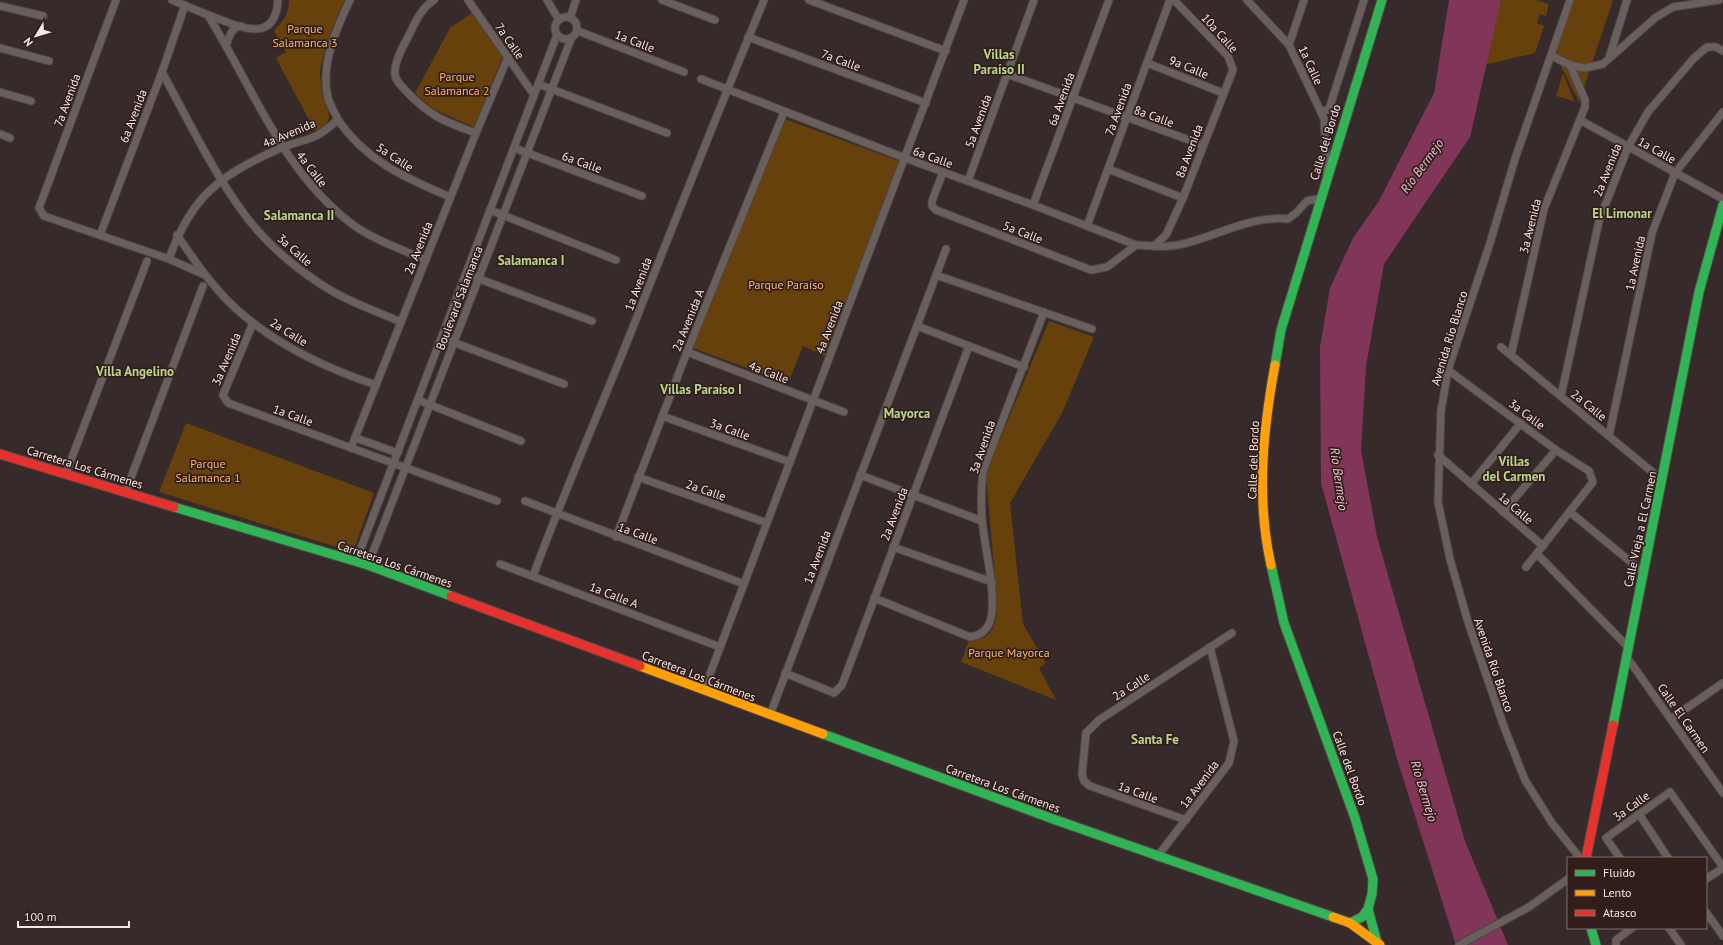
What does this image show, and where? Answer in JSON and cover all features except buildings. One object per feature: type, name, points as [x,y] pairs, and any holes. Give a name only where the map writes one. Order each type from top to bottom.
[{"type":"street","name":"7a Avenida","points":[[38,208],[116,0]]},
{"type":"street","points":[[172,0],[208,15],[254,30],[269,24],[274,16],[278,0]]},
{"type":"street","points":[[338,120],[328,99],[326,71],[332,44],[350,0]]},
{"type":"street","points":[[434,0],[422,9],[405,43],[395,73],[399,84],[427,112],[446,122],[476,133]]},
{"type":"street","name":"7a Calle","points":[[468,0],[534,95]]},
{"type":"street","points":[[547,0],[559,20]]},
{"type":"street","points":[[570,18],[576,0]]},
{"type":"street","points":[[662,0],[715,20]]},
{"type":"street","name":"1a Avenida","points":[[533,576],[556,514],[632,328],[726,90],[764,0]]},
{"type":"street","points":[[809,0],[946,51]]},
{"type":"street","name":"4a Avenida","points":[[704,690],[964,0]]},
{"type":"street","name":"5a Avenida","points":[[968,181],[1034,0]]},
{"type":"street","name":"6a Avenida","points":[[1033,205],[1109,0]]},
{"type":"street","name":"7a Avenida","points":[[1087,226],[1170,0]]},
{"type":"street","name":"10a Calle","points":[[1174,0],[1228,56],[1232,63]]},
{"type":"street","name":"1a Calle","points":[[1246,0],[1289,45],[1321,112],[1324,119],[1327,178]]},
{"type":"street","points":[[1289,45],[1304,0]]},
{"type":"street","points":[[1321,112],[1329,108],[1364,0]]},
{"type":"street","name":"Calle del Bordo","points":[[1379,944],[1368,909],[1372,894],[1373,879],[1355,818],[1284,623],[1270,561],[1263,513],[1262,482],[1267,408],[1281,330],[1382,0]]},
{"type":"street","name":"Avenida Río Blanco","points":[[1570,0],[1552,56],[1515,159],[1490,243],[1448,370],[1441,411],[1438,455],[1438,502],[1450,559],[1468,622],[1504,728],[1525,780],[1552,823],[1579,857]]},
{"type":"street","points":[[1609,58],[1627,0]]},
{"type":"street","points":[[1552,56],[1570,65],[1585,68],[1603,64],[1655,18],[1673,8],[1718,0]]},
{"type":"street","name":"6a Avenida","points":[[100,235],[162,72],[185,5]]},
{"type":"street","points":[[0,6],[43,16]]},
{"type":"street","name":"4a Calle","points":[[208,15],[283,147],[301,175],[322,199],[353,225],[378,240],[426,260]]},
{"type":"street","points":[[570,18],[576,23],[578,31],[575,36],[570,39],[563,39],[557,35],[555,27],[559,20],[570,18]]},
{"type":"street","points":[[226,46],[233,30],[241,26]]},
{"type":"street","name":"1a Calle","points":[[578,31],[684,72]]},
{"type":"street","name":"Boulevard Salamanca","points":[[356,562],[557,35]]},
{"type":"street","name":"7a Calle","points":[[748,37],[926,103]]},
{"type":"street","name":"Boulevard Salamanca","points":[[368,565],[570,39]]},
{"type":"street","name":"2a Avenida","points":[[1561,396],[1599,221],[1628,147],[1648,112],[1694,58],[1707,47],[1716,47],[1723,52]]},
{"type":"street","points":[[0,48],[49,61]]},
{"type":"street","name":"2a Avenida","points":[[351,448],[450,197],[508,57]]},
{"type":"street","name":"9a Calle","points":[[1147,63],[1223,93]]},
{"type":"street","name":"8a Avenida","points":[[1156,244],[1166,235],[1184,198],[1203,145],[1233,70],[1232,63]]},
{"type":"street","name":"3a Avenida","points":[[1511,355],[1544,209],[1585,107],[1585,100],[1570,65]]},
{"type":"street","name":"3a Calle","points":[[162,72],[237,204],[257,230],[280,253],[320,284],[343,297],[401,322]]},
{"type":"street","name":"8a Calle","points":[[1007,74],[1203,145]]},
{"type":"street","name":"6a Calle","points":[[701,79],[726,90],[1136,245],[1156,244],[1166,247],[1236,226],[1271,218],[1288,219],[1307,201],[1321,198]]},
{"type":"street","points":[[538,84],[667,133]]},
{"type":"street","points":[[0,92],[31,101]]},
{"type":"street","name":"2a Avenida A","points":[[616,537],[687,352],[784,112]]},
{"type":"street","name":"1a Avenida","points":[[1609,436],[1652,233],[1676,173],[1723,112]]},
{"type":"street","name":"4a Avenida","points":[[169,259],[177,235],[200,200],[222,179],[283,147],[314,136],[338,120]]},
{"type":"street","name":"5a Calle","points":[[338,120],[345,131],[359,145],[394,172],[450,197]]},
{"type":"street","name":"1a Calle","points":[[1580,120],[1723,199]]},
{"type":"street","points":[[0,134],[10,138]]},
{"type":"street","name":"6a Calle","points":[[514,148],[642,196]]},
{"type":"street","points":[[1108,169],[1184,198]]},
{"type":"street","name":"5a Calle","points":[[943,172],[932,201],[932,206],[936,210],[1091,270],[1100,270],[1107,267],[1136,245]]},
{"type":"street","name":"Calle Vieja a El Carmen","points":[[1586,857],[1699,292],[1712,240],[1723,205]]},
{"type":"street","name":"2a Calle","points":[[38,208],[44,216],[169,259],[205,275]]},
{"type":"street","points":[[490,210],[616,260]]},
{"type":"street","name":"2a Calle","points":[[177,235],[205,275],[226,299],[254,323],[320,364],[376,385]]},
{"type":"street","name":"1a Avenida","points":[[770,715],[946,249]]},
{"type":"street","points":[[66,473],[147,261]]},
{"type":"street","points":[[466,274],[592,321]]},
{"type":"street","points":[[936,275],[1092,329]]},
{"type":"street","points":[[126,491],[203,286]]},
{"type":"street","name":"3a Avenida","points":[[874,598],[970,637],[984,631],[991,617],[992,582],[982,521],[981,484],[983,471],[1044,312]]},
{"type":"street","name":"3a Avenida","points":[[228,403],[223,395],[254,323]]},
{"type":"street","points":[[917,326],[1024,367]]},
{"type":"street","points":[[442,338],[564,384]]},
{"type":"street","name":"2a Avenida","points":[[785,674],[834,692],[842,686],[969,346]]},
{"type":"street","name":"2a Calle","points":[[1501,347],[1662,480]]},
{"type":"street","name":"4a Calle","points":[[687,352],[844,412]]},
{"type":"street","name":"3a Calle","points":[[1448,370],[1556,450],[1588,471],[1592,476],[1593,482],[1570,512]]},
{"type":"street","points":[[418,400],[522,441]]},
{"type":"street","name":"1a Calle","points":[[228,403],[394,464]]},
{"type":"street","name":"3a Calle","points":[[662,416],[790,462]]},
{"type":"street","points":[[1471,484],[1521,423]]},
{"type":"street","points":[[356,438],[398,453]]},
{"type":"street","points":[[1503,512],[1556,450]]},
{"type":"street","name":"Carretera Los Cármenes","points":[[0,454],[368,565],[770,715],[1158,857],[1350,923],[1379,944]]},
{"type":"street","name":"1a Calle","points":[[1438,455],[1543,546]]},
{"type":"street","points":[[394,464],[497,501]]},
{"type":"street","points":[[860,475],[982,521]]},
{"type":"street","name":"2a Calle","points":[[638,477],[767,523]]},
{"type":"street","name":"1a Calle","points":[[525,501],[616,537],[744,584]]},
{"type":"street","points":[[1526,567],[1570,512],[1643,572]]},
{"type":"street","points":[[893,547],[992,582]]},
{"type":"street","points":[[1537,554],[1627,652]]},
{"type":"street","name":"1a Calle A","points":[[500,564],[720,647]]},
{"type":"street","name":"2a Calle","points":[[1084,781],[1082,774],[1086,733],[1091,727],[1232,633]]},
{"type":"street","name":"1a Avenida","points":[[1158,857],[1229,763],[1234,741],[1210,647]]},
{"type":"street","name":"Calle El Carmen","points":[[1627,652],[1671,719],[1723,793]]},
{"type":"street","points":[[1671,719],[1723,683]]},
{"type":"street","name":"1a Calle","points":[[1084,781],[1090,786],[1186,820]]},
{"type":"street","name":"3a Calle","points":[[1619,857],[1606,838],[1670,792],[1723,867]]},
{"type":"street","points":[[1639,814],[1667,857]]},
{"type":"street","points":[[1707,878],[1723,867]]},
{"type":"street","points":[[1459,945],[1534,904],[1567,880]]},
{"type":"street","points":[[1350,923],[1362,917],[1368,909]]},
{"type":"street","points":[[1707,913],[1723,936]]},
{"type":"street","points":[[1591,929],[1596,945]]},
{"type":"street","points":[[1616,942],[1631,929]]},
{"type":"street","points":[[1670,929],[1681,945]]},
{"type":"green space","name":"Parque Salamanca 3","points":[[289,0],[345,0],[330,35],[320,72],[329,117],[326,124],[315,131],[276,58],[286,52],[274,31],[285,17]]},
{"type":"green space","points":[[1478,0],[1535,0],[1549,4],[1546,16],[1540,14],[1537,23],[1544,26],[1535,53],[1467,69]]},
{"type":"green space","points":[[1569,0],[1613,0],[1579,102],[1560,64],[1550,58]]},
{"type":"green space","name":"Parque Salamanca 2","points":[[472,13],[503,56],[474,127],[433,109],[415,93],[450,28]]},
{"type":"green space","points":[[1563,73],[1574,101],[1556,96]]},
{"type":"green space","name":"Parque Paraíso","points":[[785,119],[899,161],[826,356],[803,346],[788,383],[693,348]]},
{"type":"green space","name":"Parque Mayorca","points":[[1049,321],[1094,337],[1062,413],[1010,503],[1023,624],[1046,663],[1039,668],[1056,700],[961,662],[969,640],[984,637],[989,634],[996,618],[997,604],[986,473]]},
{"type":"green space","name":"Parque Salamanca 1","points":[[186,423],[374,493],[353,552],[159,492]]},
{"type":"water","name":"Río Bermejo","points":[[1449,0],[1501,0],[1470,137],[1384,264],[1366,366],[1361,450],[1377,537],[1465,841],[1508,945],[1456,945],[1398,762],[1321,483],[1320,347],[1330,288],[1353,238],[1379,201],[1434,93]]},
{"type":"traffic: fast","points":[[1275,365],[1281,330],[1382,0]]},
{"type":"traffic: fast","points":[[1613,725],[1699,292],[1723,205]]},
{"type":"traffic: fast","points":[[174,507],[368,565],[451,596]]},
{"type":"traffic: fast","points":[[1271,565],[1284,623],[1355,818],[1373,879],[1372,894],[1368,909],[1377,942]]},
{"type":"traffic: fast","points":[[823,734],[1053,819],[1333,917]]},
{"type":"traffic: fast","points":[[1350,923],[1362,917],[1368,909]]},
{"type":"traffic: fast","points":[[1591,929],[1596,945]]},
{"type":"traffic: slow","points":[[1271,565],[1266,540],[1263,465],[1267,414],[1275,365]]},
{"type":"traffic: slow","points":[[640,666],[823,734]]},
{"type":"traffic: slow","points":[[1333,917],[1350,923],[1380,945]]},
{"type":"traffic: jam","points":[[0,454],[174,507]]},
{"type":"traffic: jam","points":[[451,596],[640,666]]},
{"type":"traffic: jam","points":[[1586,857],[1613,725]]},
{"type":"district","name":"Villas Paraíso II","points":[[999,62]]},
{"type":"district","name":"El Limonar","points":[[1622,213]]},
{"type":"district","name":"Salamanca II","points":[[299,215]]},
{"type":"district","name":"Salamanca I","points":[[531,260]]},
{"type":"district","name":"Villa Angelino","points":[[135,371]]},
{"type":"district","name":"Villas Paraíso I","points":[[701,389]]},
{"type":"district","name":"Mayorca","points":[[907,413]]},
{"type":"district","name":"Villas del Carmen","points":[[1514,468]]},
{"type":"district","name":"Santa Fe","points":[[1155,739]]}]
